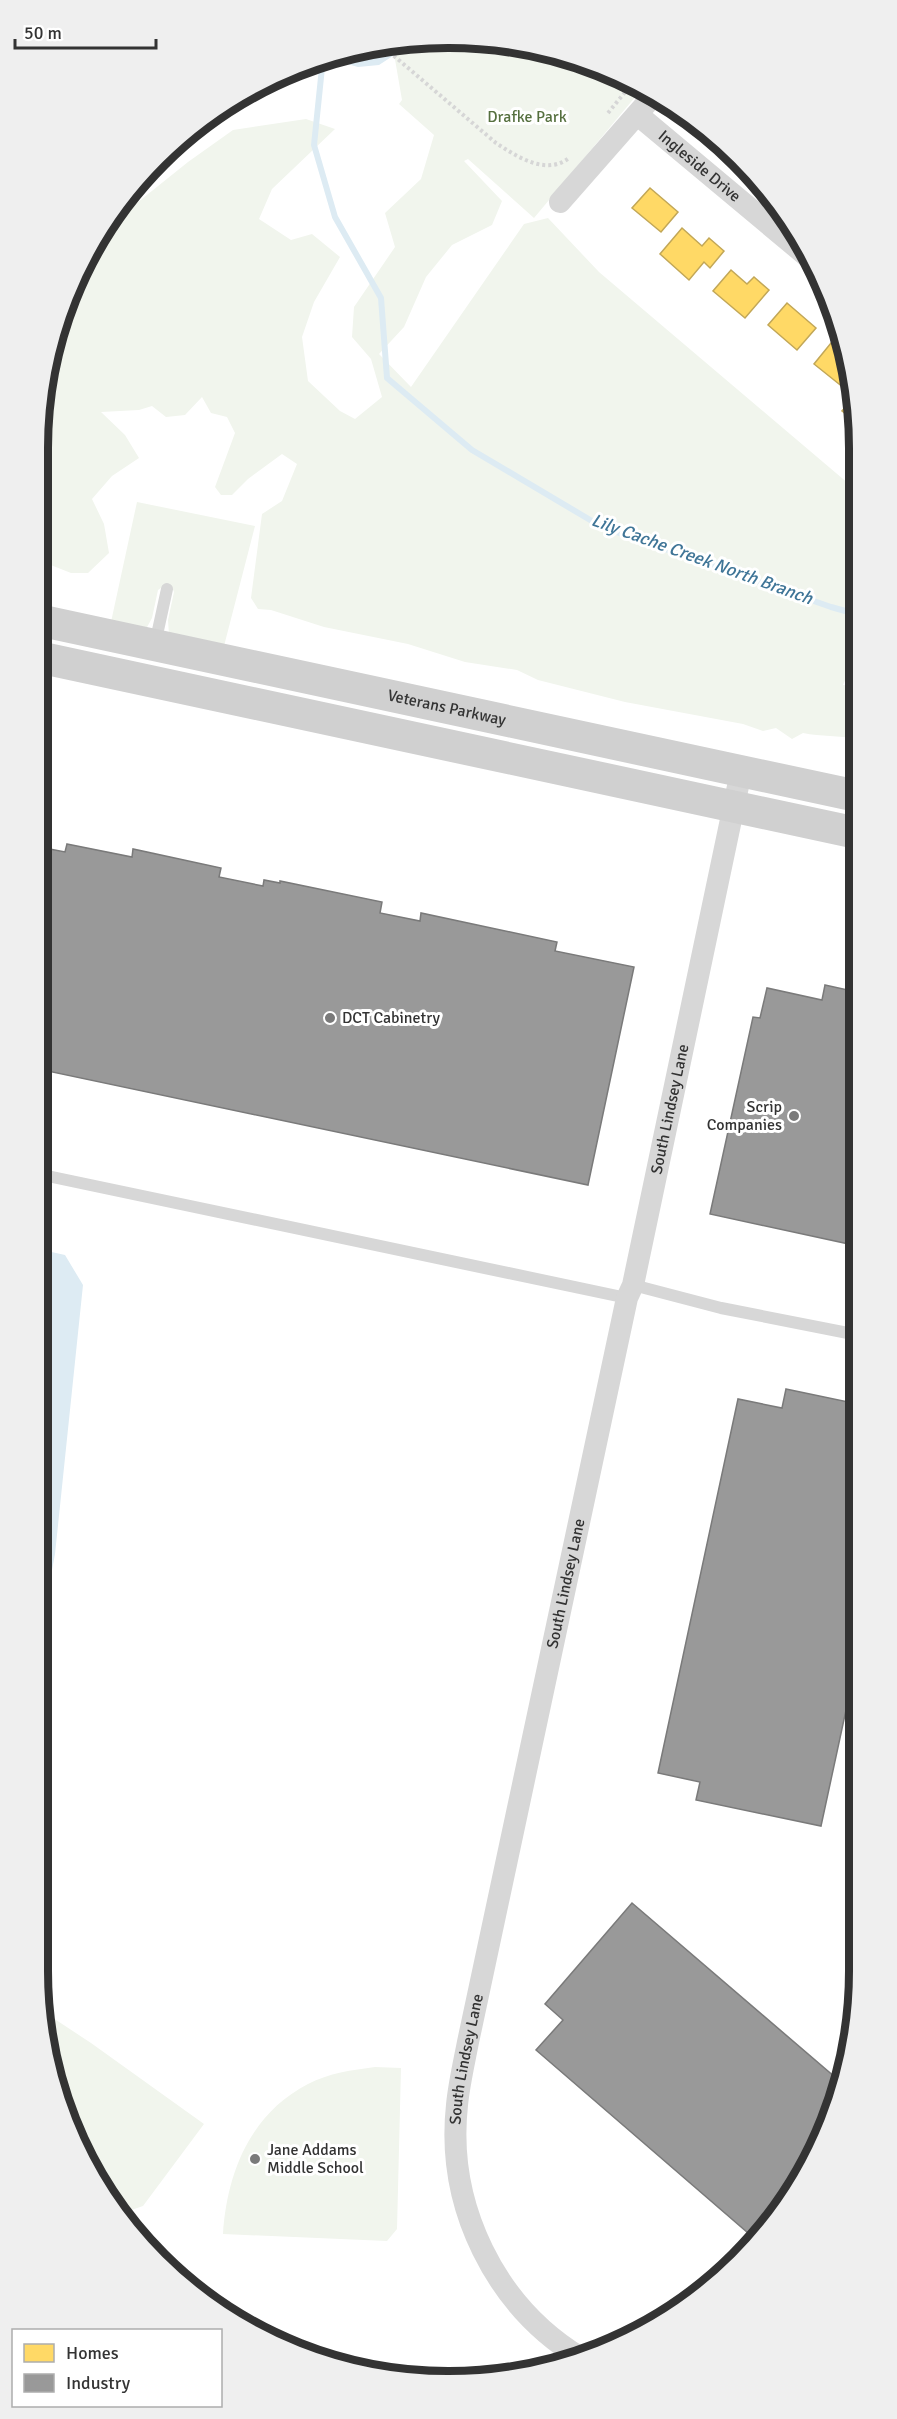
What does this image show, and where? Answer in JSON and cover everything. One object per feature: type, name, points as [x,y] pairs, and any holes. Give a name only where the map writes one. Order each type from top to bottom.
[{"type":"main road","name":"Veterans Parkway","points":[[48,622],[849,794]]},
{"type":"main road","points":[[48,659],[849,831]]},
{"type":"street","points":[[560,202],[648,102]]},
{"type":"street","name":"Ingleside Drive","points":[[638,115],[792,242]]},
{"type":"street","name":"South Lindsey Lane","points":[[571,2352],[533,2322],[515,2302],[494,2273],[478,2243],[460,2181],[456,2148],[456,2106],[741,772]]},
{"type":"lane","points":[[154,645],[167,589]]},
{"type":"lane","points":[[48,1176],[849,1333]]},
{"type":"path","points":[[390,52],[496,143],[516,156],[535,164],[557,164],[567,160]]},
{"type":"green space","name":"Drafke Park","points":[[448,48],[501,51],[552,62],[602,78],[637,95],[534,218],[468,159],[464,161],[502,201],[492,225],[452,245],[426,277],[404,327],[379,354],[411,387],[524,224],[548,218],[599,272],[849,484],[849,673],[843,685],[849,685],[849,738],[803,733],[792,739],[776,728],[763,731],[743,724],[625,702],[538,680],[517,670],[465,662],[408,644],[324,627],[271,610],[258,609],[251,598],[262,514],[282,501],[297,464],[282,454],[248,479],[232,495],[221,495],[215,487],[235,433],[227,417],[211,413],[202,397],[185,415],[166,417],[152,406],[139,410],[101,412],[125,435],[139,458],[112,476],[92,499],[104,524],[109,553],[88,573],[71,573],[48,564],[48,448],[51,396],[62,345],[78,295],[102,248],[126,212],[188,162],[233,130],[306,119],[335,129],[272,189],[259,219],[291,240],[312,234],[340,257],[314,302],[302,337],[308,381],[340,411],[355,419],[382,397],[371,359],[352,337],[354,307],[395,247],[385,213],[421,179],[434,135],[399,104],[402,100],[394,51]]},
{"type":"green space","points":[[137,502],[255,526],[224,646],[169,635],[168,620],[174,592],[172,587],[164,586],[158,590],[152,618],[146,629],[111,622]]},
{"type":"green space","points":[[50,2016],[204,2124],[143,2206],[129,2211],[115,2193],[89,2148],[69,2099]]},
{"type":"green space","points":[[375,2067],[401,2068],[397,2229],[387,2241],[223,2234],[225,2211],[236,2168],[245,2147],[271,2112],[288,2097],[316,2080],[341,2072]]},
{"type":"shaded area","points":[[401,51],[379,65],[358,67],[343,63]]},
{"type":"shaded area","points":[[48,1251],[65,1255],[83,1285],[55,1554],[48,1591]]},
{"type":"building: Homes","points":[[650,188],[678,212],[661,232],[632,208]]},
{"type":"building: Homes","points":[[682,228],[702,246],[709,238],[724,251],[710,268],[704,262],[689,280],[660,254]]},
{"type":"building: Homes","points":[[731,270],[747,284],[754,277],[769,290],[745,318],[713,291]]},
{"type":"building: Homes","points":[[787,303],[816,328],[797,350],[768,325]]},
{"type":"building: Homes","points":[[831,343],[835,347],[844,388],[814,364]]},
{"type":"building: Homes","points":[[847,406],[847,415],[842,411]]},
{"type":"building: Industry","name":"DCT Cabinetry","points":[[67,844],[132,857],[133,849],[221,868],[219,877],[263,886],[264,880],[280,883],[280,881],[382,902],[380,913],[420,921],[421,913],[557,942],[555,951],[634,967],[588,1185],[48,1071],[48,849],[65,852]]},
{"type":"building: Industry","name":"Scrip Companies","points":[[825,985],[849,990],[849,1244],[710,1214],[753,1017],[760,1018],[767,988],[822,1000]]},
{"type":"building: Industry","points":[[786,1389],[849,1402],[849,1696],[821,1826],[696,1800],[700,1782],[658,1773],[738,1399],[782,1408]]},
{"type":"building: Industry","points":[[632,1903],[834,2077],[819,2124],[808,2148],[782,2193],[750,2235],[536,2050],[563,2020],[545,2004]]},
{"type":"waterway","name":"Lily Cache Creek North Branch","points":[[322,68],[314,145],[335,217],[381,298],[387,378],[472,450],[602,527],[849,612]]},
{"type":"place","name":"DCT Cabinetry","points":[[330,1018]]},
{"type":"place","name":"Scrip Companies","points":[[794,1116]]},
{"type":"place","name":"Jane Addams Middle School","points":[[255,2159]]}]
